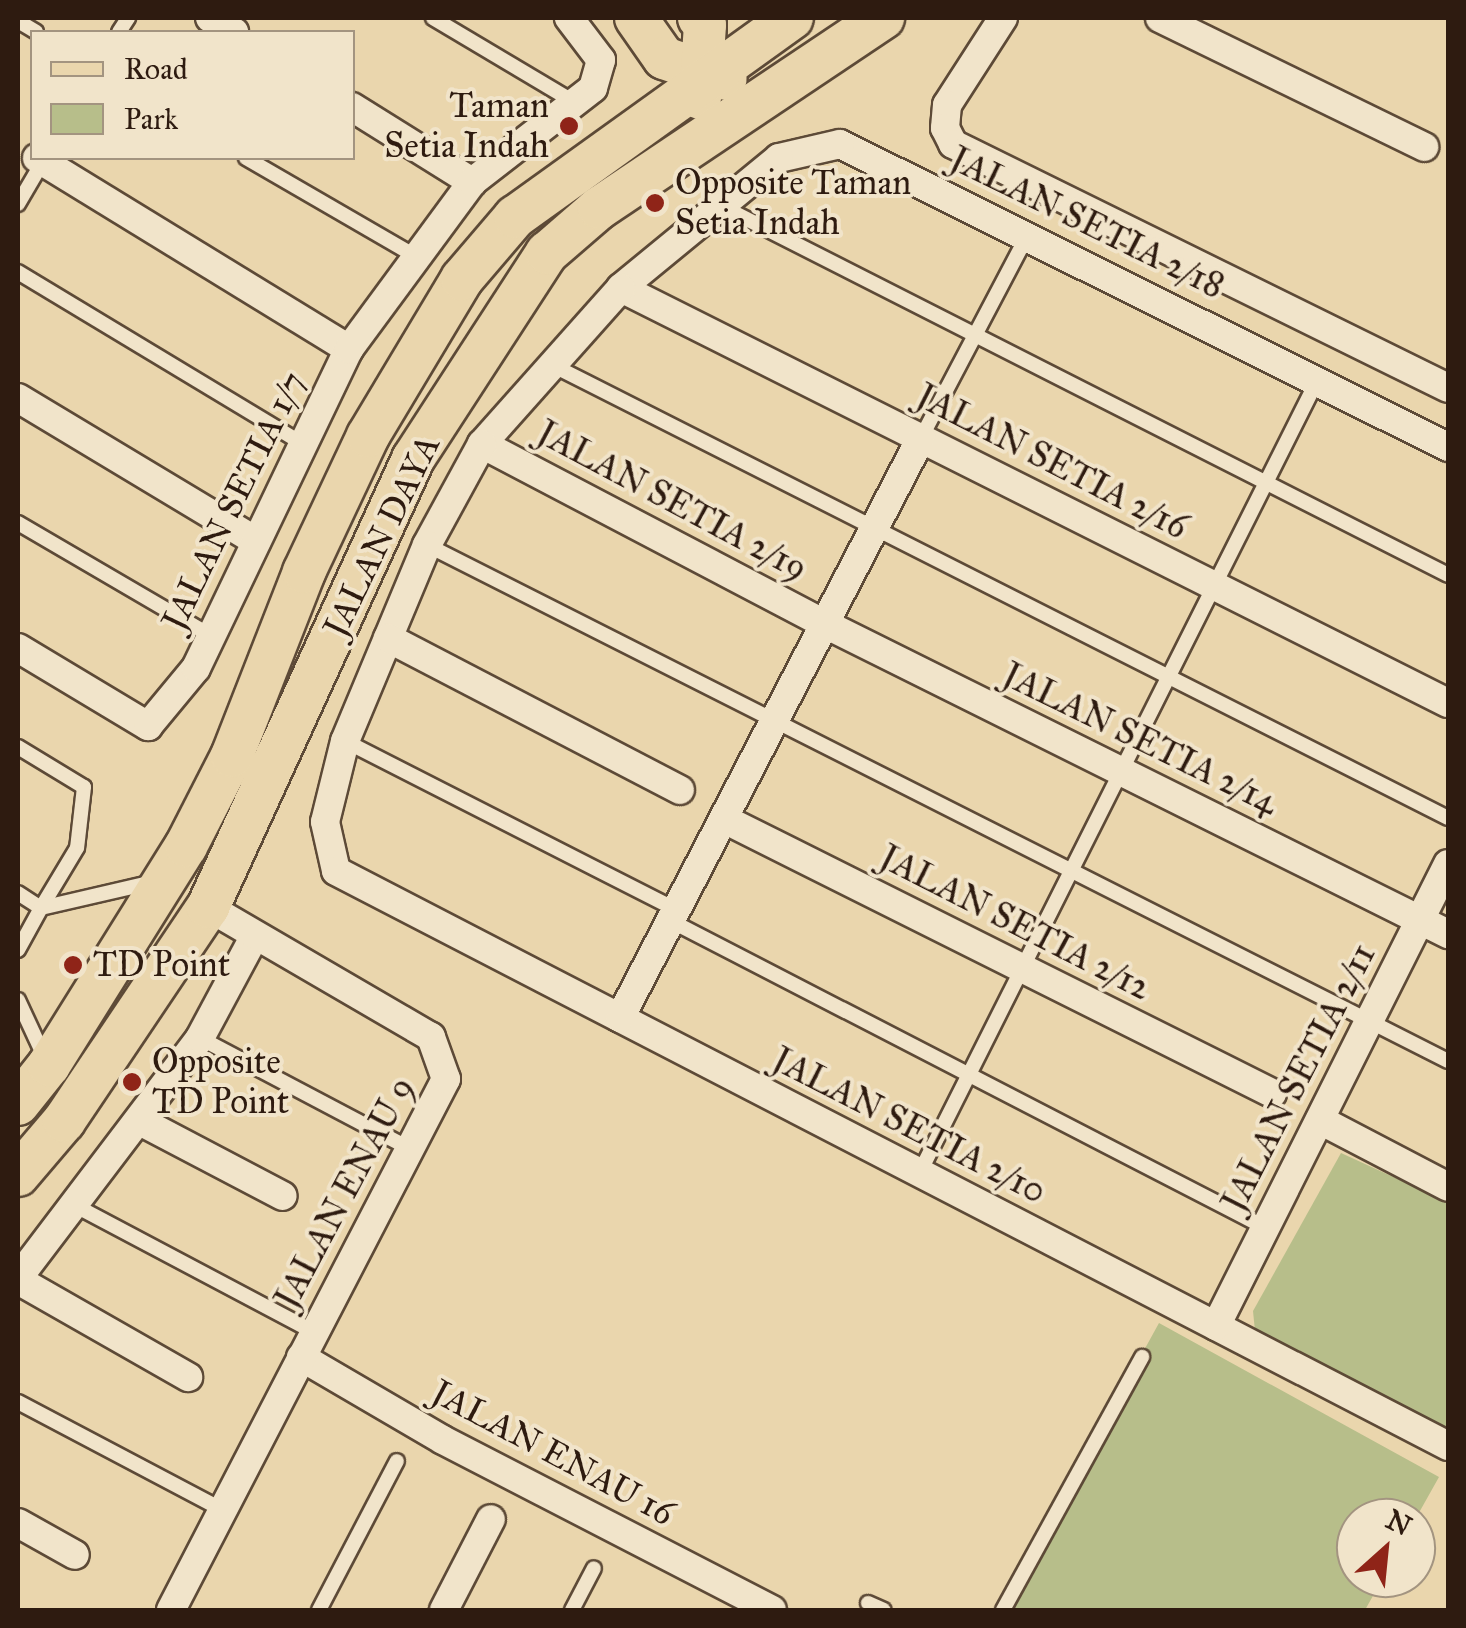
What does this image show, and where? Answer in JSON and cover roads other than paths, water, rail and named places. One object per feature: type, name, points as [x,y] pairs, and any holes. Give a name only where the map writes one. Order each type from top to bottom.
[{"type":"main road","points":[[702,18],[731,28],[779,18]]},
{"type":"main road","points":[[599,208],[698,107],[705,75],[702,18]]},
{"type":"main road","name":"JALAN DAYA","points":[[18,1104],[49,1065],[167,878],[232,756],[304,572],[368,436],[462,279],[515,217],[705,75],[792,18]]},
{"type":"main road","name":"JALAN DAYA","points":[[18,1175],[64,1120],[208,907],[414,459],[548,253],[599,208],[883,18]]},
{"type":"main road","points":[[637,19],[664,58],[705,75],[768,78],[844,44]]},
{"type":"main road","points":[[616,142],[644,78],[637,19]]},
{"type":"street","name":"JALAN SETIA 1/7","points":[[18,648],[148,726],[196,668],[348,349],[472,182],[593,88],[601,60],[569,18]]},
{"type":"street","points":[[1002,18],[947,105],[944,128],[953,144],[1448,388]]},
{"type":"street","points":[[1160,18],[1424,146]]},
{"type":"street","points":[[355,108],[472,182]]},
{"type":"street","name":"JALAN SETIA 2/18","points":[[336,871],[325,822],[344,741],[428,545],[482,444],[621,288],[779,158],[840,144],[1448,447]]},
{"type":"street","points":[[42,160],[348,349]]},
{"type":"street","name":"JALAN SETIA 2/16","points":[[621,288],[1448,703]]},
{"type":"street","points":[[18,398],[256,540]]},
{"type":"street","points":[[620,1018],[921,438]]},
{"type":"street","name":"JALAN SETIA 2/19","points":[[482,444],[827,625]]},
{"type":"street","name":"JALAN SETIA 2/14","points":[[827,625],[1448,934]]},
{"type":"street","points":[[388,638],[680,790]]},
{"type":"street","name":"JALAN SETIA 2/12","points":[[724,819],[1272,1093]]},
{"type":"street","name":"JALAN SETIA 2/11","points":[[1216,1326],[1448,864]]},
{"type":"street","name":"JALAN SETIA 2/10","points":[[336,871],[1448,1446]]},
{"type":"street","name":"JALAN ENAU 9","points":[[171,1610],[446,1079],[431,1037],[254,939],[208,907]]},
{"type":"street","points":[[188,1377],[18,1279],[200,1038],[254,939]]},
{"type":"street","points":[[1320,1120],[1448,1186]]},
{"type":"street","points":[[140,1121],[283,1196]]},
{"type":"street","name":"JALAN ENAU 16","points":[[301,1358],[443,1440],[772,1610]]},
{"type":"street","points":[[444,1610],[491,1519]]},
{"type":"street","points":[[18,1523],[75,1555]]},
{"type":"lane","points":[[432,18],[574,102]]},
{"type":"lane","points":[[18,204],[38,160]]},
{"type":"lane","points":[[249,160],[417,257]]},
{"type":"lane","points":[[721,206],[1448,575]]},
{"type":"lane","points":[[921,438],[1028,235]]},
{"type":"lane","points":[[18,272],[302,444]]},
{"type":"lane","points":[[552,365],[1448,818]]},
{"type":"lane","points":[[919,1174],[1318,380]]},
{"type":"lane","points":[[18,523],[211,636]]},
{"type":"lane","points":[[428,545],[1448,1062]]},
{"type":"lane","points":[[344,741],[968,1076],[1266,1228]]},
{"type":"lane","points":[[18,747],[84,786],[77,848],[18,950]]},
{"type":"lane","points":[[18,893],[41,908],[167,878]]},
{"type":"lane","points":[[18,1000],[49,1065]]},
{"type":"lane","points":[[200,1038],[412,1150]]},
{"type":"lane","points":[[74,1205],[314,1332]]},
{"type":"lane","points":[[1003,1610],[1142,1356]]},
{"type":"lane","points":[[18,1402],[222,1510]]},
{"type":"lane","points":[[319,1610],[397,1461]]},
{"type":"lane","points":[[572,1610],[594,1568]]},
{"type":"lane","points":[[868,1603],[884,1610]]},
{"type":"place","name":"Taman Setia Indah","points":[[569,126]]},
{"type":"place","name":"Opposite Taman Setia Indah","points":[[655,203]]},
{"type":"place","name":"TD Point","points":[[73,965]]},
{"type":"place","name":"Opposite TD Point","points":[[132,1082]]}]
